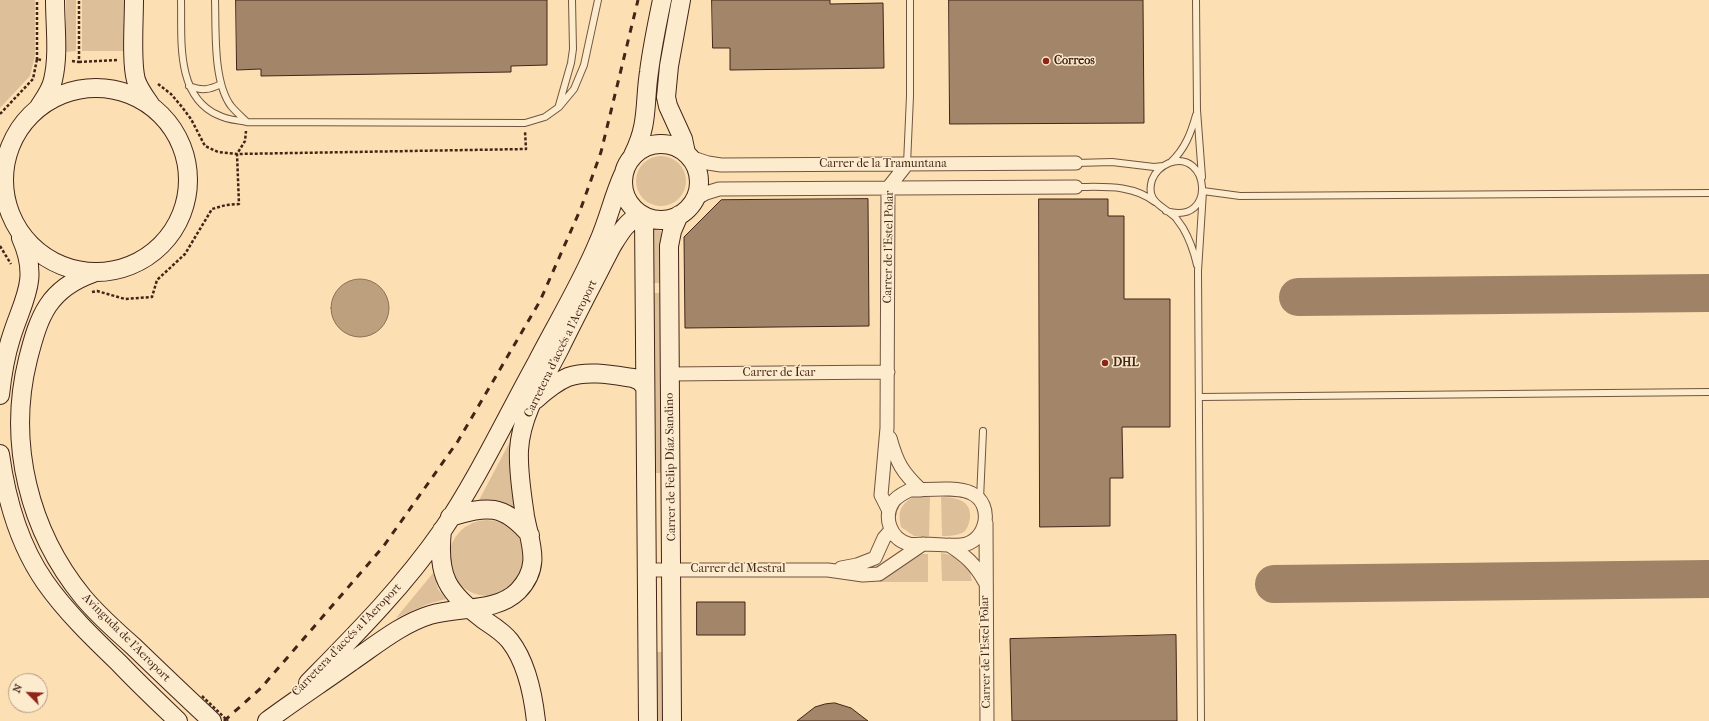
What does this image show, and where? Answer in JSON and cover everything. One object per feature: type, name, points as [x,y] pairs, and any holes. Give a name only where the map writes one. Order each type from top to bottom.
[{"type":"street","points":[[55,0],[55,60],[53,81],[46,97],[17,132],[5,151],[4,206],[24,239],[46,258],[73,270],[96,273],[115,270],[140,261],[162,244],[172,232],[180,218],[188,187],[184,155],[178,140],[170,126],[150,104],[136,81],[134,60],[134,0]]},
{"type":"street","points":[[662,0],[649,67],[646,118],[641,140],[628,162],[623,175],[623,188],[627,199],[642,215],[658,220],[679,215],[687,210],[697,194],[699,178],[695,165],[688,155],[683,139],[668,106],[666,93],[669,66],[681,0]]},
{"type":"street","points":[[37,109],[63,94],[77,90],[99,88],[121,92],[135,97],[148,104],[159,114]]},
{"type":"street","points":[[633,155],[645,147],[658,144],[674,146],[688,155]]},
{"type":"street","name":"Carrer de la Tramuntana","points":[[688,155],[708,163],[721,165],[1076,163]]},
{"type":"street","name":"Carrer de l'Estel Polar","points":[[889,511],[881,496],[887,428],[888,188],[907,164]]},
{"type":"street","name":"Carretera d'accés a l'Aeroport","points":[[267,721],[374,616],[396,590],[446,524],[485,458],[587,267],[603,232],[615,194],[623,175]]},
{"type":"street","name":"Carrer de la Tramuntana","points":[[694,200],[706,193],[719,189],[1076,187]]},
{"type":"street","name":"Carretera d'accés a l'Aeroport","points":[[267,721],[402,628],[429,615],[440,612],[470,609],[502,601],[511,597],[519,590],[530,573],[533,551],[525,518],[522,494],[519,450],[521,432],[533,401],[612,246],[622,229],[630,220],[642,215]]},
{"type":"street","name":"Carrer de Felip Díaz Sandino","points":[[642,215],[648,721]]},
{"type":"street","name":"Carrer de Felip Díaz Sandino","points":[[672,721],[669,246],[672,231],[679,215]]},
{"type":"street","points":[[0,395],[7,353],[29,285],[30,268],[28,256],[16,226]]},
{"type":"street","name":"Avinguda de l'Aeroport","points":[[96,273],[68,284],[56,294],[45,310],[36,333],[23,381],[20,407],[20,428],[24,476],[30,499],[41,529],[52,552],[84,598],[101,616],[197,697],[212,721]]},
{"type":"street","name":"Carrer de Ícar","points":[[670,374],[888,372]]},
{"type":"street","points":[[533,401],[557,383],[569,377],[586,374],[633,378],[640,381],[645,387]]},
{"type":"street","name":"Carrer de l'Estel Polar","points":[[887,428],[896,459],[910,480],[921,490]]},
{"type":"street","name":"Avinguda de l'Aeroport","points":[[0,454],[3,479],[14,518],[44,581],[83,629],[176,719]]},
{"type":"street","points":[[910,490],[963,490],[972,493],[980,500],[985,509],[986,519],[982,531],[974,540],[963,545],[909,544],[899,539],[889,524],[889,511],[893,501],[901,494],[910,490]]},
{"type":"street","points":[[530,535],[516,519],[500,511],[480,509],[446,524],[440,557],[443,574],[447,584],[470,609],[502,633],[511,642],[519,656],[529,683],[536,721]]},
{"type":"street","name":"Carrer de l'Estel Polar","points":[[986,519],[987,721]]},
{"type":"street","name":"Carrer del Mestral","points":[[828,570],[857,564],[875,558],[884,538],[892,530]]},
{"type":"street","name":"Carrer del Mestral","points":[[647,570],[828,570],[863,575],[878,574],[922,544]]},
{"type":"street","name":"Carrer de l'Estel Polar","points":[[949,545],[967,557],[978,570],[986,584]]},
{"type":"lane","points":[[181,0],[184,64],[189,86],[201,105],[217,115],[230,120],[247,122],[525,122],[544,117],[559,107],[574,89],[584,65],[598,0]]},
{"type":"lane","points":[[215,0],[216,49],[221,84],[231,106],[247,122]]},
{"type":"lane","points":[[559,107],[571,63],[573,49],[572,0]]},
{"type":"lane","points":[[907,164],[910,96],[910,0]]},
{"type":"lane","points":[[1196,0],[1197,110],[1203,192],[1198,271],[1201,721]]},
{"type":"lane","points":[[189,86],[200,90],[212,89],[221,84]]},
{"type":"lane","points":[[1076,163],[1112,162],[1154,167],[1163,166],[1171,162],[1180,154],[1188,140],[1197,110]]},
{"type":"lane","points":[[1171,162],[1187,163],[1199,173],[1202,181]]},
{"type":"lane","points":[[1156,204],[1152,195],[1152,179],[1163,166]]},
{"type":"lane","points":[[1076,187],[1124,188],[1142,194],[1175,218],[1192,245],[1198,271]]},
{"type":"lane","points":[[1203,192],[1240,196],[1709,193]]},
{"type":"lane","points":[[1166,211],[1181,214],[1189,211],[1196,206],[1203,192]]},
{"type":"lane","points":[[1199,397],[1709,392]]},
{"type":"lane","points":[[980,500],[983,431]]},
{"type":"path","points":[[0,114],[33,79],[37,67],[37,0]]},
{"type":"path","points":[[79,0],[79,62]]},
{"type":"path","points":[[71,61],[134,60]]},
{"type":"path","points":[[156,82],[182,107],[191,119],[205,146],[218,152],[237,154],[526,149],[525,122]]},
{"type":"path","points":[[85,293],[97,291],[125,299],[152,297],[157,280],[184,254],[212,209],[226,205],[239,204],[237,154],[245,141],[247,122]]},
{"type":"path","points":[[0,246],[11,263],[12,268]]},
{"type":"path","points":[[197,697],[228,721]]},
{"type":"shaded area","points":[[0,0],[35,0],[35,56],[30,76],[0,108]]},
{"type":"shaded area","points":[[66,0],[76,0],[76,51],[66,52]]},
{"type":"shaded area","points":[[82,0],[124,0],[124,51],[82,51]]},
{"type":"shaded area","points":[[656,156],[666,156],[679,163],[686,176],[686,186],[679,199],[666,206],[656,206],[647,202],[640,195],[636,186],[636,176],[640,167],[647,160]]},
{"type":"shaded area","points":[[654,229],[661,231],[661,283],[653,283],[652,232]]},
{"type":"shaded area","points":[[360,279],[371,281],[384,292],[387,297],[389,308],[387,319],[376,332],[371,335],[360,337],[349,335],[336,324],[333,319],[331,308],[333,297],[344,284],[349,281]]},
{"type":"shaded area","points":[[653,293],[661,293],[661,473],[654,473]]},
{"type":"shaded area","points":[[514,434],[515,508],[501,503],[478,502]]},
{"type":"shaded area","points":[[913,497],[930,497],[929,536],[914,536],[901,527],[900,513],[902,506]]},
{"type":"shaded area","points":[[941,497],[957,499],[965,503],[968,507],[970,518],[964,532],[956,535],[942,536]]},
{"type":"shaded area","points":[[487,520],[501,523],[514,531],[522,544],[525,558],[522,572],[514,585],[501,593],[487,596],[473,593],[460,585],[452,572],[449,558],[452,544],[460,531],[473,523]]},
{"type":"shaded area","points":[[941,553],[953,556],[966,565],[972,581],[942,581]]},
{"type":"shaded area","points":[[918,554],[928,554],[928,582],[878,582]]},
{"type":"shaded area","points":[[433,573],[438,589],[446,599],[428,604],[396,618]]},
{"type":"shaded area","points":[[655,652],[663,652],[663,721],[656,721]]},
{"type":"building","points":[[236,0],[547,0],[547,65],[511,66],[511,72],[261,76],[261,69],[237,70]]},
{"type":"building","points":[[712,0],[830,0],[830,4],[883,3],[884,68],[730,70],[730,48],[713,48]]},
{"type":"building","name":"Correos","points":[[949,0],[1143,0],[1144,123],[950,124]]},
{"type":"building","points":[[868,199],[869,326],[685,328],[684,237],[721,200]]},
{"type":"building","name":"DHL","points":[[1039,199],[1108,199],[1108,216],[1124,216],[1124,299],[1170,299],[1170,427],[1122,427],[1123,478],[1110,478],[1110,526],[1040,527]]},
{"type":"building","points":[[697,602],[745,602],[745,635],[697,635]]},
{"type":"building","points":[[1176,635],[1177,721],[1012,721],[1010,639]]},
{"type":"building","points":[[835,703],[851,708],[868,721],[797,721],[815,707]]},
{"type":"taxiway","points":[[1298,297],[1709,293]]},
{"type":"taxiway","points":[[1274,584],[1709,579]]},
{"type":"railway","points":[[224,721],[261,688],[383,547],[458,441],[540,301],[581,208],[601,152],[638,0]]},
{"type":"place","name":"Correos","points":[[1046,61]]},
{"type":"place","name":"DHL","points":[[1105,363]]}]
